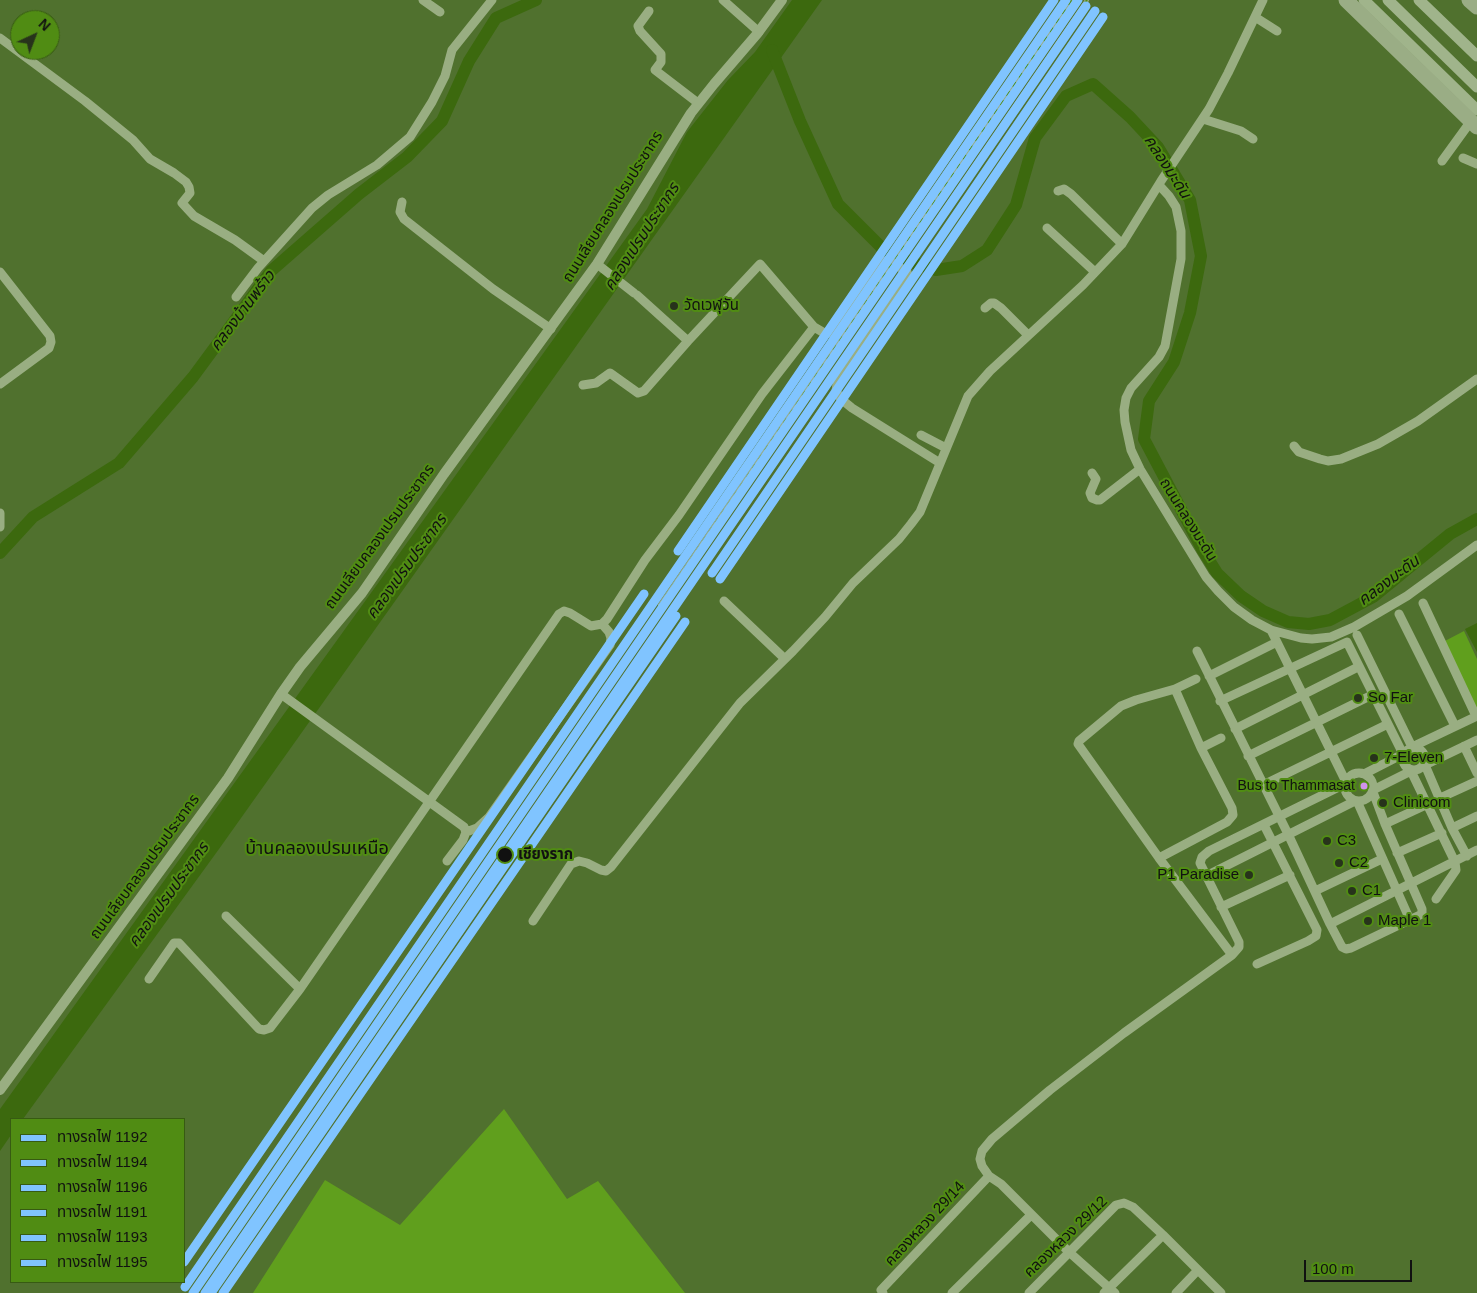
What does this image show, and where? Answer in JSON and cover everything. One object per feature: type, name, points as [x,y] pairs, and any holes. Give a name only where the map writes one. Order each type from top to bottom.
[{"type":"highway","points":[[1346,0],[1472,118]]},
{"type":"highway","points":[[1469,0],[1477,7]]},
{"type":"main road","points":[[1364,0],[1472,118]]},
{"type":"main road","points":[[1388,0],[1477,87]]},
{"type":"main road","points":[[1419,0],[1477,56]]},
{"type":"street","points":[[423,0],[440,12]]},
{"type":"street","points":[[236,297],[264,261],[312,208],[328,195],[377,165],[410,137],[432,102],[445,76],[451,52],[492,0]]},
{"type":"street","points":[[723,0],[759,32]]},
{"type":"street","name":"ถนนเลียบคลองเปรมประชากร","points":[[0,1090],[228,778],[284,696],[300,668],[362,593],[444,474],[600,266],[698,103],[759,32],[782,0]]},
{"type":"street","points":[[533,921],[571,864],[579,861],[606,871],[610,867],[740,703],[785,659],[825,617],[852,583],[911,524],[920,512],[968,396],[990,371],[1122,244],[1203,119],[1228,73],[1263,0]]},
{"type":"street","points":[[649,11],[638,26],[640,32],[661,54],[661,62],[655,70],[698,103]]},
{"type":"street","points":[[1255,17],[1277,30]]},
{"type":"street","points":[[0,38],[85,101],[132,140],[150,159],[174,172],[186,182],[190,192],[182,203],[194,216],[241,244],[264,261]]},
{"type":"street","points":[[1442,161],[1472,118]]},
{"type":"street","points":[[1203,119],[1241,131],[1253,138]]},
{"type":"street","points":[[1463,158],[1477,164]]},
{"type":"street","name":"ถนนคลองมะดัน","points":[[1160,183],[1176,207],[1180,223],[1182,245],[1175,298],[1165,346],[1159,357],[1131,388],[1126,398],[1124,410],[1131,450],[1140,469],[1206,577],[1234,606],[1252,620],[1271,630],[1302,638],[1331,637],[1354,627],[1407,596],[1477,545]]},
{"type":"street","points":[[1058,191],[1064,190],[1071,194],[1122,244]]},
{"type":"street","points":[[402,202],[400,212],[404,219],[493,289],[551,329]]},
{"type":"street","points":[[1047,228],[1095,272]]},
{"type":"street","points":[[583,385],[596,383],[610,373],[638,393],[644,391],[760,264],[814,327],[822,333],[830,333],[884,260],[888,260],[907,272],[908,281],[837,384],[836,391],[841,399],[852,408],[940,463]]},
{"type":"street","points":[[600,266],[634,293],[688,341]]},
{"type":"street","points":[[0,272],[50,336],[52,342],[49,348],[0,384]]},
{"type":"street","points":[[985,308],[991,302],[1001,308],[1028,335]]},
{"type":"street","points":[[149,979],[174,942],[179,943],[259,1029],[270,1028],[300,989],[559,614],[564,611],[570,612],[591,626],[602,624],[607,619],[762,394],[814,327]]},
{"type":"street","points":[[1294,446],[1299,452],[1320,459],[1328,461],[1341,458],[1378,444],[1410,425],[1477,379]]},
{"type":"street","points":[[921,436],[946,448]]},
{"type":"street","points":[[1092,472],[1096,479],[1090,494],[1092,498],[1100,500],[1140,469]]},
{"type":"street","points":[[0,514],[0,527]]},
{"type":"street","points":[[724,601],[785,659]]},
{"type":"street","points":[[1221,1293],[1163,1235],[1109,1291],[1012,1195],[989,1176],[982,1166],[980,1159],[982,1151],[992,1139],[1050,1090],[1124,1033],[1232,955],[1239,947],[1239,942],[1200,863],[1202,857],[1209,851],[1346,783],[1350,776],[1364,774],[1404,754],[1412,747],[1477,716],[1423,602]]},
{"type":"street","points":[[1399,614],[1455,726]]},
{"type":"street","points":[[466,832],[477,828],[489,817],[610,645],[611,638],[609,632],[602,624]]},
{"type":"street","points":[[1271,630],[1346,783],[1347,794],[1356,801],[1410,920]]},
{"type":"street","points":[[1357,635],[1412,747]]},
{"type":"street","points":[[1209,676],[1277,642]]},
{"type":"street","points":[[1220,701],[1346,642],[1404,754],[1406,766],[1411,771],[1428,804],[1455,862],[1456,870],[1436,899]]},
{"type":"street","points":[[1197,651],[1220,701],[1288,834],[1330,924],[1342,947],[1346,949],[1422,914],[1422,910],[1385,824],[1373,791],[1371,779],[1364,774]]},
{"type":"street","points":[[1235,729],[1358,667]]},
{"type":"street","points":[[1196,679],[1175,689],[1121,706],[1079,741],[1078,744],[1159,858],[1232,955]]},
{"type":"street","points":[[1159,858],[1227,822],[1233,815],[1232,808],[1175,689]]},
{"type":"street","points":[[1248,756],[1372,695]]},
{"type":"street","points":[[284,696],[464,827],[466,832],[463,840],[447,861]]},
{"type":"street","points":[[1262,785],[1388,724]]},
{"type":"street","points":[[1202,748],[1221,738]]},
{"type":"street","points":[[1206,876],[1356,801],[1365,800],[1373,791],[1477,740]]},
{"type":"street","points":[[1464,746],[1477,773]]},
{"type":"street","points":[[1412,747],[1418,748],[1426,760],[1425,765],[1452,828],[1467,856]]},
{"type":"street","points":[[1440,798],[1477,781]]},
{"type":"street","points":[[1385,824],[1428,804]]},
{"type":"street","points":[[1452,828],[1477,816]]},
{"type":"street","points":[[1257,964],[1308,942],[1316,936],[1317,930],[1264,824]]},
{"type":"street","points":[[1397,853],[1442,833]]},
{"type":"street","points":[[1330,924],[1477,850]]},
{"type":"street","points":[[1315,891],[1382,859]]},
{"type":"street","points":[[1222,907],[1290,875]]},
{"type":"street","points":[[226,916],[300,989]]},
{"type":"street","name":"คลองหลวง 29/14","points":[[882,1292],[989,1176]]},
{"type":"street","name":"คลองหลวง 29/12","points":[[1029,1293],[1116,1205],[1124,1203],[1132,1207],[1163,1235]]},
{"type":"street","points":[[952,1293],[1031,1215]]},
{"type":"street","points":[[1176,1293],[1198,1270]]},
{"type":"shaded area","points":[[1464,631],[1477,659],[1477,712],[1443,642]]},
{"type":"shaded area","points":[[504,1109],[567,1199],[598,1181],[685,1293],[253,1293],[325,1180],[400,1225]]},
{"type":"water","name":"คลองเปรมประชากร","points":[[792,0],[822,0],[219,849],[24,1118],[10,1118],[10,1136],[0,1151],[0,1109],[647,209],[687,132],[728,80],[755,52]]},
{"type":"water","points":[[1477,623],[1477,652],[1465,629]]},
{"type":"waterway","name":"คลองบ้านพร้าว","points":[[0,553],[33,517],[119,463],[193,377],[271,271],[359,194],[407,157],[442,121],[469,61],[496,18],[536,0]]},
{"type":"waterway","name":"คลองมะดัน","points":[[772,50],[800,121],[838,204],[889,255],[936,270],[962,266],[987,250],[1016,205],[1035,138],[1066,96],[1093,84],[1130,117],[1158,147],[1190,200],[1201,256],[1190,313],[1174,362],[1149,401],[1144,439],[1202,549],[1217,573],[1241,596],[1263,611],[1288,622],[1309,624],[1330,620],[1373,597],[1450,534],[1477,519]]},
{"type":"railway","points":[[660,605],[1072,0]]},
{"type":"railway","points":[[205,1293],[1087,0]]},
{"type":"rail line","name":"1193","points":[[678,551],[1054,0]]},
{"type":"rail line","name":"1196","points":[[185,1287],[1066,0]]},
{"type":"rail line","name":"1192","points":[[193,1293],[1078,0]]},
{"type":"rail line","name":"1194","points":[[205,1293],[1086,6]]},
{"type":"rail line","name":"1191","points":[[712,573],[1095,11]]},
{"type":"rail line","name":"1195","points":[[720,579],[1103,17]]},
{"type":"rail line","name":"1193","points":[[185,1261],[644,594]]},
{"type":"rail line","name":"1191","points":[[211,1293],[676,616]]},
{"type":"rail line","name":"1195","points":[[223,1293],[685,622]]},
{"type":"place","name":"วัดเวฬุวัน","points":[[674,306]]},
{"type":"place","name":"So Far","points":[[1358,698]]},
{"type":"place","name":"7-Eleven","points":[[1374,758]]},
{"type":"place","name":"Bus to Thammasat","points":[[1364,786]]},
{"type":"place","name":"Clinicom","points":[[1383,803]]},
{"type":"place","name":"C3","points":[[1327,841]]},
{"type":"place","name":"เชียงราก","points":[[505,855]]},
{"type":"place","name":"C2","points":[[1339,863]]},
{"type":"place","name":"P1 Paradise","points":[[1249,875]]},
{"type":"place","name":"C1","points":[[1352,891]]},
{"type":"place","name":"Maple 1","points":[[1368,921]]},
{"type":"district","name":"บ้านคลองเปรมเหนือ","points":[[317,849]]}]
